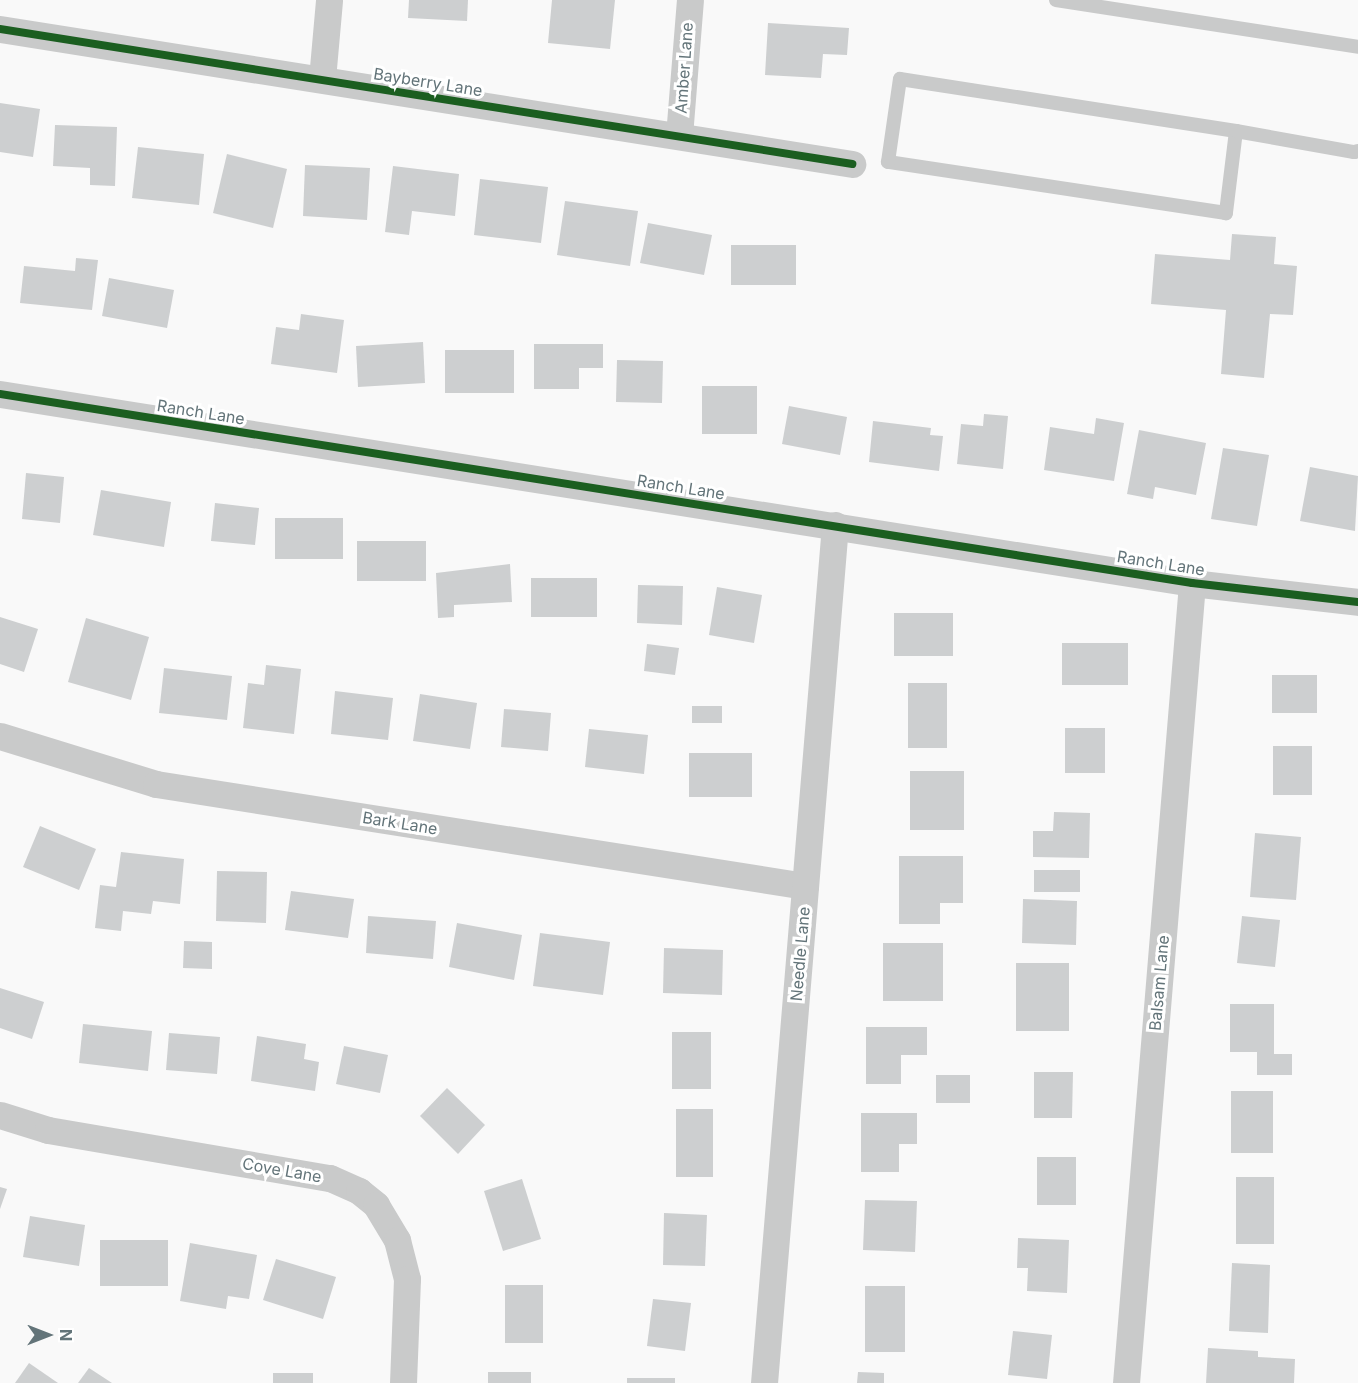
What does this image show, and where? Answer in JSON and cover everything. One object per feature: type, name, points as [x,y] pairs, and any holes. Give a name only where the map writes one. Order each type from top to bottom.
[{"type":"street","points":[[322,79],[329,0]]},
{"type":"street","name":"Amber Lane","points":[[679,136],[690,0]]},
{"type":"street","name":"Bayberry Lane","points":[[0,28],[852,164]]},
{"type":"street","name":"Ranch Lane","points":[[0,394],[1192,583],[1358,602]]},
{"type":"street","name":"Needle Lane","points":[[764,1383],[835,525]]},
{"type":"street","name":"Balsam Lane","points":[[1126,1383],[1192,583]]},
{"type":"street","name":"Bark Lane","points":[[0,736],[156,784],[805,886]]},
{"type":"street","name":"Cove Lane","points":[[0,1115],[48,1130],[330,1178],[359,1191],[376,1205],[397,1240],[407,1279],[403,1383]]},
{"type":"lane","points":[[1056,0],[1358,47]]},
{"type":"lane","points":[[1236,131],[1226,213],[888,162],[900,79],[1236,131],[1358,151]]},
{"type":"building","points":[[409,0],[468,0],[467,21],[408,18]]},
{"type":"building","points":[[552,0],[615,0],[610,49],[548,43]]},
{"type":"building","points":[[768,23],[849,28],[847,55],[823,54],[821,78],[765,75]]},
{"type":"building","points":[[0,103],[40,109],[33,157],[0,152]]},
{"type":"building","points":[[55,125],[117,127],[115,186],[90,185],[90,168],[53,166]]},
{"type":"building","points":[[138,147],[204,154],[199,205],[132,198]]},
{"type":"building","points":[[227,154],[287,169],[273,228],[213,213]]},
{"type":"building","points":[[305,165],[370,168],[367,220],[303,216]]},
{"type":"building","points":[[393,166],[459,174],[455,216],[412,211],[409,235],[385,232]]},
{"type":"building","points":[[480,179],[548,187],[541,243],[474,235]]},
{"type":"building","points":[[565,201],[638,211],[630,266],[557,255]]},
{"type":"building","points":[[648,223],[712,235],[704,275],[640,263]]},
{"type":"building","points":[[1232,234],[1276,237],[1274,264],[1297,266],[1293,315],[1270,314],[1264,378],[1221,374],[1226,310],[1151,304],[1155,254],[1230,260]]},
{"type":"building","points":[[731,245],[796,245],[796,285],[731,285]]},
{"type":"building","points":[[76,258],[98,260],[92,310],[20,303],[24,266],[75,271]]},
{"type":"building","points":[[109,278],[174,290],[167,328],[102,316]]},
{"type":"building","points":[[301,314],[344,320],[337,373],[271,364],[276,327],[299,330]]},
{"type":"building","points":[[423,342],[425,383],[358,387],[356,346]]},
{"type":"building","points":[[534,344],[603,344],[603,368],[579,368],[579,389],[534,389]]},
{"type":"building","points":[[445,350],[514,350],[514,393],[445,393]]},
{"type":"building","points":[[617,360],[663,361],[662,403],[616,402]]},
{"type":"building","points":[[702,386],[757,386],[757,434],[702,434]]},
{"type":"building","points":[[789,406],[847,417],[840,455],[782,444]]},
{"type":"building","points":[[984,414],[1008,416],[1003,469],[957,464],[961,424],[983,426]]},
{"type":"building","points":[[1096,418],[1124,423],[1114,481],[1044,470],[1050,427],[1094,434]]},
{"type":"building","points":[[873,421],[931,428],[930,435],[943,436],[939,471],[869,462]]},
{"type":"building","points":[[1139,430],[1206,443],[1196,495],[1155,487],[1153,499],[1127,494]]},
{"type":"building","points":[[1223,448],[1269,455],[1257,526],[1211,519]]},
{"type":"building","points":[[1310,467],[1358,476],[1355,531],[1300,521]]},
{"type":"building","points":[[26,473],[64,477],[60,523],[22,519]]},
{"type":"building","points":[[101,490],[171,502],[164,547],[93,535]]},
{"type":"building","points":[[215,503],[259,508],[255,545],[211,541]]},
{"type":"building","points":[[275,518],[343,518],[343,559],[275,559]]},
{"type":"building","points":[[357,541],[426,541],[426,581],[357,581]]},
{"type":"building","points":[[510,564],[512,602],[454,605],[454,617],[438,618],[436,573]]},
{"type":"building","points":[[531,578],[597,578],[597,617],[531,617]]},
{"type":"building","points":[[638,585],[683,586],[682,625],[637,623]]},
{"type":"building","points":[[717,587],[762,595],[754,643],[709,635]]},
{"type":"building","points":[[894,613],[953,613],[953,656],[894,656]]},
{"type":"building","points":[[0,617],[38,629],[24,672],[0,664]]},
{"type":"building","points":[[86,618],[149,637],[131,700],[68,682]]},
{"type":"building","points":[[1062,643],[1128,643],[1128,685],[1062,685]]},
{"type":"building","points":[[647,644],[679,648],[675,675],[644,671]]},
{"type":"building","points":[[266,665],[301,669],[294,734],[243,728],[248,683],[264,685]]},
{"type":"building","points":[[164,668],[232,676],[227,720],[159,713]]},
{"type":"building","points":[[1272,675],[1317,675],[1317,713],[1272,713]]},
{"type":"building","points":[[908,683],[947,683],[947,748],[908,748]]},
{"type":"building","points":[[335,691],[393,698],[388,740],[331,734]]},
{"type":"building","points":[[420,694],[477,703],[470,749],[413,741]]},
{"type":"building","points":[[692,706],[722,706],[722,723],[692,723]]},
{"type":"building","points":[[504,709],[551,713],[548,751],[501,747]]},
{"type":"building","points":[[1065,728],[1105,728],[1105,773],[1065,773]]},
{"type":"building","points":[[589,729],[648,735],[644,774],[585,767]]},
{"type":"building","points":[[1273,746],[1312,746],[1312,795],[1273,795]]},
{"type":"building","points":[[689,753],[752,753],[752,797],[689,797]]},
{"type":"building","points":[[910,771],[964,771],[964,830],[910,830]]},
{"type":"building","points":[[1054,812],[1090,813],[1089,858],[1033,857],[1033,831],[1053,831]]},
{"type":"building","points":[[40,826],[96,849],[79,890],[23,867]]},
{"type":"building","points":[[1255,833],[1301,837],[1296,900],[1250,897]]},
{"type":"building","points":[[121,852],[184,859],[180,904],[153,901],[151,914],[123,911],[121,931],[95,928],[100,885],[116,887]]},
{"type":"building","points":[[899,856],[963,856],[963,903],[940,903],[940,924],[899,924]]},
{"type":"building","points":[[1034,870],[1080,870],[1080,892],[1034,892]]},
{"type":"building","points":[[217,871],[267,872],[266,923],[216,921]]},
{"type":"building","points":[[291,891],[354,899],[348,938],[285,930]]},
{"type":"building","points":[[1023,899],[1077,901],[1076,945],[1022,943]]},
{"type":"building","points":[[368,916],[436,921],[433,959],[366,953]]},
{"type":"building","points":[[1242,916],[1280,920],[1275,967],[1237,963]]},
{"type":"building","points":[[457,923],[522,935],[514,980],[449,967]]},
{"type":"building","points":[[540,933],[610,942],[603,995],[533,986]]},
{"type":"building","points":[[184,941],[212,942],[212,969],[183,968]]},
{"type":"building","points":[[883,943],[943,943],[943,1001],[883,1001]]},
{"type":"building","points":[[664,948],[723,950],[722,995],[663,993]]},
{"type":"building","points":[[1016,963],[1069,963],[1069,1031],[1016,1031]]},
{"type":"building","points":[[0,988],[44,1002],[32,1039],[0,1028]]},
{"type":"building","points":[[1230,1004],[1274,1004],[1274,1054],[1292,1054],[1292,1075],[1257,1075],[1257,1052],[1230,1052]]},
{"type":"building","points":[[83,1024],[152,1031],[148,1071],[79,1063]]},
{"type":"building","points":[[866,1027],[927,1027],[927,1055],[901,1055],[901,1084],[866,1084]]},
{"type":"building","points":[[672,1032],[711,1032],[711,1089],[672,1089]]},
{"type":"building","points":[[169,1033],[220,1037],[217,1074],[166,1070]]},
{"type":"building","points":[[257,1036],[306,1044],[304,1059],[319,1062],[315,1091],[251,1081]]},
{"type":"building","points":[[344,1046],[388,1055],[380,1093],[336,1084]]},
{"type":"building","points":[[1034,1072],[1073,1072],[1072,1118],[1034,1118]]},
{"type":"building","points":[[936,1075],[970,1075],[970,1103],[936,1103]]},
{"type":"building","points":[[447,1088],[485,1125],[458,1154],[420,1116]]},
{"type":"building","points":[[1231,1091],[1273,1091],[1273,1153],[1231,1153]]},
{"type":"building","points":[[676,1109],[713,1109],[713,1177],[676,1177]]},
{"type":"building","points":[[861,1113],[917,1113],[917,1144],[899,1144],[899,1172],[861,1172]]},
{"type":"building","points":[[1037,1157],[1076,1157],[1076,1205],[1037,1205]]},
{"type":"building","points":[[1236,1177],[1274,1177],[1274,1244],[1236,1244]]},
{"type":"building","points":[[522,1179],[541,1239],[503,1251],[484,1191]]},
{"type":"building","points":[[0,1187],[7,1189],[0,1209]]},
{"type":"building","points":[[865,1200],[917,1201],[915,1252],[863,1250]]},
{"type":"building","points":[[664,1213],[707,1215],[705,1266],[663,1265]]},
{"type":"building","points":[[30,1216],[85,1225],[79,1266],[23,1257]]},
{"type":"building","points":[[1018,1238],[1069,1240],[1067,1293],[1027,1291],[1028,1268],[1017,1268]]},
{"type":"building","points":[[100,1240],[168,1240],[168,1286],[100,1286]]},
{"type":"building","points":[[190,1243],[257,1255],[249,1299],[228,1296],[226,1309],[180,1301]]},
{"type":"building","points":[[276,1259],[336,1277],[323,1319],[263,1300]]},
{"type":"building","points":[[1232,1263],[1270,1265],[1268,1333],[1229,1331]]},
{"type":"building","points":[[505,1285],[543,1285],[543,1343],[505,1343]]},
{"type":"building","points":[[865,1286],[905,1286],[905,1352],[865,1352]]},
{"type":"building","points":[[653,1299],[691,1303],[685,1351],[647,1346]]},
{"type":"building","points":[[1013,1331],[1052,1335],[1047,1379],[1008,1375]]},
{"type":"building","points":[[1208,1348],[1258,1351],[1258,1357],[1295,1359],[1294,1383],[1206,1383]]},
{"type":"building","points":[[29,1363],[58,1383],[15,1383]]},
{"type":"building","points":[[89,1368],[112,1383],[78,1383]]},
{"type":"building","points":[[488,1372],[531,1372],[531,1383],[488,1383]]},
{"type":"building","points":[[858,1372],[884,1373],[884,1383],[857,1383]]},
{"type":"building","points":[[273,1373],[313,1373],[313,1383],[273,1383]]},
{"type":"building","points":[[627,1378],[675,1378],[675,1383],[627,1383]]},
{"type":"cycle path","points":[[0,29],[852,164]]},
{"type":"cycle path","points":[[0,394],[1192,583],[1358,602]]}]
